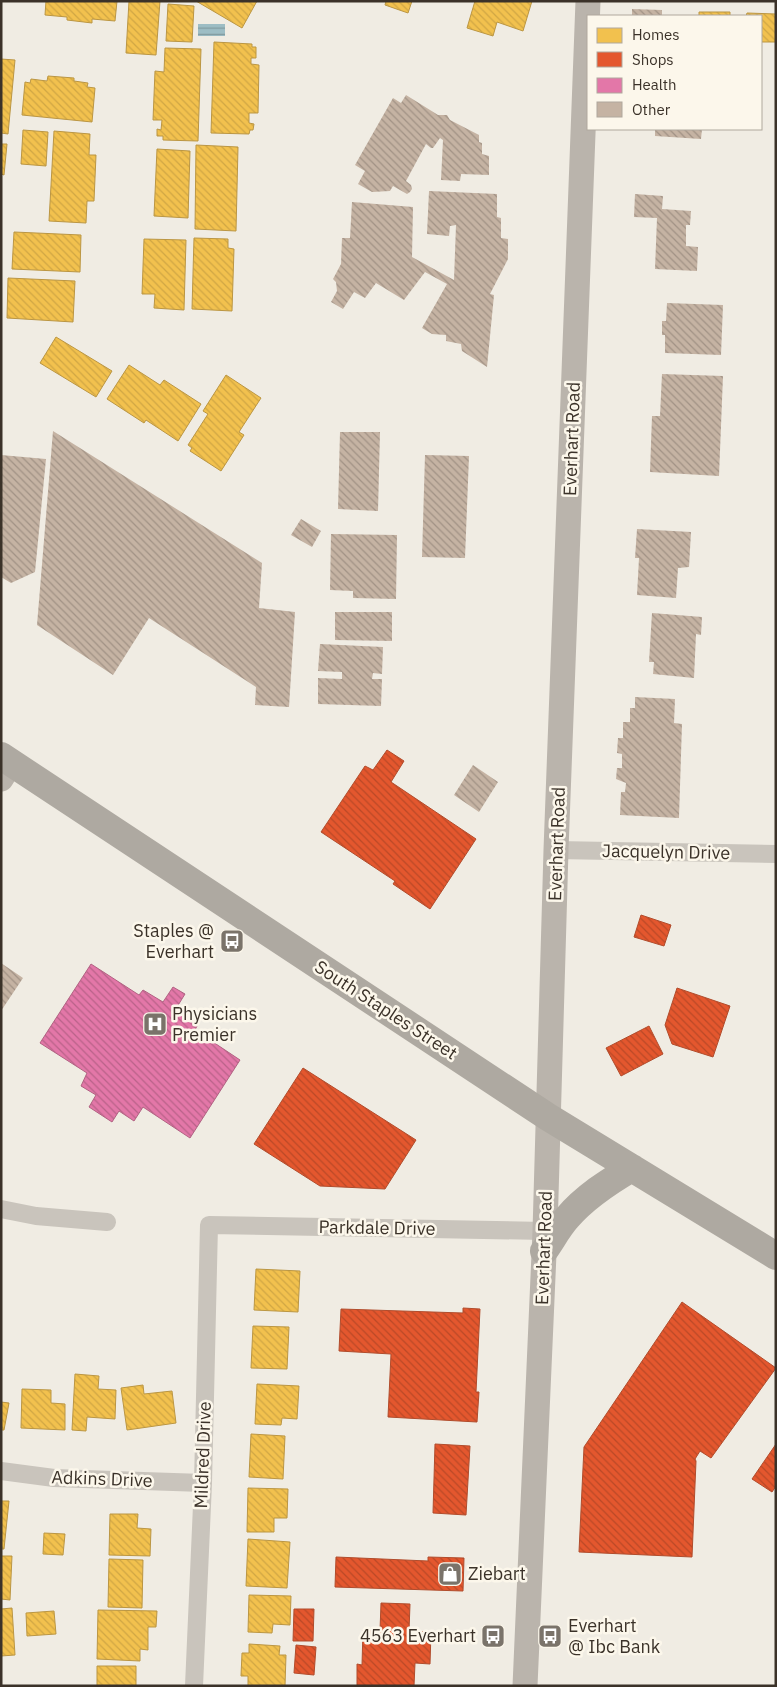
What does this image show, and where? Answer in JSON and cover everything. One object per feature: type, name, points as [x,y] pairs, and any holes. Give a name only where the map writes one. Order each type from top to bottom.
[{"type":"main road","name":"Everhart Road","points":[[587,15],[588,1]]},
{"type":"main road","name":"Everhart Road","points":[[525,1686],[545,1241],[556,850],[587,28]]},
{"type":"main road","name":"South Staples Street","points":[[5,766],[548,1117],[776,1256]]},
{"type":"main road","points":[[545,1241],[578,1206],[608,1182],[632,1168]]},
{"type":"street","name":"Jacquelyn Drive","points":[[556,850],[776,854]]},
{"type":"street","points":[[1,1210],[36,1216],[107,1222]]},
{"type":"street","name":"Parkdale Drive","points":[[209,1225],[545,1241]]},
{"type":"street","name":"Mildred Drive","points":[[194,1686],[203,1483],[209,1225]]},
{"type":"street","name":"Adkins Drive","points":[[1,1470],[54,1478],[203,1483]]},
{"type":"water","points":[[198,24],[225,24],[225,36],[198,36]]},
{"type":"building: Homes","points":[[46,1],[117,1],[115,21],[92,19],[92,23],[67,20],[67,17],[45,15]]},
{"type":"building: Homes","points":[[129,1],[160,1],[156,55],[126,53]]},
{"type":"building: Homes","points":[[196,1],[257,1],[242,28]]},
{"type":"building: Homes","points":[[386,1],[412,1],[408,13],[385,5]]},
{"type":"building: Homes","points":[[475,1],[532,1],[523,31],[497,22],[493,36],[467,28]]},
{"type":"building: Homes","points":[[168,4],[194,6],[192,42],[166,41]]},
{"type":"building: Homes","points":[[699,12],[730,12],[730,15],[699,15]]},
{"type":"building: Homes","points":[[747,13],[776,14],[776,42],[762,42],[762,15],[746,15]]},
{"type":"building: Homes","points":[[214,42],[252,44],[252,47],[256,47],[256,58],[251,58],[251,64],[259,65],[258,113],[249,113],[249,123],[254,124],[253,130],[250,130],[249,134],[211,133]]},
{"type":"building: Homes","points":[[165,48],[201,49],[198,141],[163,140],[163,136],[157,136],[157,129],[161,130],[162,120],[153,120],[155,71],[164,72]]},
{"type":"building: Homes","points":[[1,59],[15,60],[8,134],[1,133]]},
{"type":"building: Homes","points":[[48,76],[74,78],[74,81],[88,83],[87,87],[95,88],[92,122],[22,115],[25,82],[30,83],[31,79],[47,81]]},
{"type":"building: Homes","points":[[23,130],[48,132],[46,166],[21,164]]},
{"type":"building: Homes","points":[[54,131],[90,134],[89,155],[96,155],[94,201],[87,201],[86,223],[49,221]]},
{"type":"building: Homes","points":[[1,144],[7,144],[4,175],[1,174]]},
{"type":"building: Homes","points":[[196,145],[238,147],[236,231],[195,229]]},
{"type":"building: Homes","points":[[157,149],[190,151],[188,218],[154,216]]},
{"type":"building: Homes","points":[[14,232],[81,235],[80,272],[12,269]]},
{"type":"building: Homes","points":[[194,238],[228,239],[228,248],[234,249],[232,311],[192,309]]},
{"type":"building: Homes","points":[[144,239],[186,240],[184,310],[154,308],[155,294],[142,294]]},
{"type":"building: Homes","points":[[8,278],[75,281],[73,322],[7,318]]},
{"type":"building: Homes","points":[[56,337],[112,371],[96,397],[40,363]]},
{"type":"building: Homes","points":[[129,365],[160,385],[164,380],[201,404],[178,441],[146,420],[144,423],[107,399]]},
{"type":"building: Homes","points":[[226,375],[261,398],[239,432],[244,435],[221,471],[190,451],[192,448],[188,445],[208,414],[203,411]]},
{"type":"building: Homes","points":[[256,1269],[300,1271],[298,1312],[254,1310]]},
{"type":"building: Homes","points":[[253,1326],[289,1327],[287,1369],[251,1368]]},
{"type":"building: Homes","points":[[75,1374],[99,1376],[98,1389],[116,1390],[115,1419],[87,1417],[86,1431],[72,1430]]},
{"type":"building: Homes","points":[[257,1384],[299,1386],[297,1419],[282,1418],[281,1425],[255,1424]]},
{"type":"building: Homes","points":[[143,1385],[144,1394],[172,1391],[176,1423],[127,1430],[121,1388]]},
{"type":"building: Homes","points":[[22,1389],[51,1390],[51,1403],[65,1404],[65,1430],[21,1428]]},
{"type":"building: Homes","points":[[1,1402],[9,1403],[4,1430],[1,1430]]},
{"type":"building: Homes","points":[[251,1434],[285,1436],[283,1479],[249,1477]]},
{"type":"building: Homes","points":[[248,1488],[288,1489],[287,1518],[274,1518],[274,1532],[247,1532]]},
{"type":"building: Homes","points":[[1,1501],[9,1501],[4,1549],[1,1549]]},
{"type":"building: Homes","points":[[110,1514],[138,1514],[137,1528],[151,1529],[150,1556],[109,1555]]},
{"type":"building: Homes","points":[[44,1533],[65,1534],[63,1555],[43,1554]]},
{"type":"building: Homes","points":[[248,1539],[290,1542],[287,1588],[246,1586]]},
{"type":"building: Homes","points":[[1,1556],[12,1556],[10,1600],[1,1599]]},
{"type":"building: Homes","points":[[109,1559],[143,1560],[142,1608],[108,1607]]},
{"type":"building: Homes","points":[[249,1595],[291,1596],[290,1625],[273,1624],[272,1633],[248,1632]]},
{"type":"building: Homes","points":[[12,1608],[15,1655],[1,1656],[1,1609]]},
{"type":"building: Homes","points":[[98,1610],[157,1611],[156,1627],[148,1627],[148,1650],[140,1649],[140,1661],[97,1659]]},
{"type":"building: Homes","points":[[54,1611],[56,1634],[27,1636],[26,1613]]},
{"type":"building: Homes","points":[[249,1644],[280,1646],[279,1655],[286,1655],[285,1686],[248,1686],[248,1676],[241,1676],[242,1653],[249,1653]]},
{"type":"building: Homes","points":[[97,1666],[136,1666],[136,1686],[97,1686]]},
{"type":"building: Shops","points":[[387,750],[404,761],[391,782],[476,839],[430,909],[393,884],[395,881],[321,832],[365,766],[373,770]]},
{"type":"building: Shops","points":[[641,915],[671,925],[664,946],[634,937]]},
{"type":"building: Shops","points":[[677,988],[730,1006],[713,1057],[672,1044],[665,1025]]},
{"type":"building: Shops","points":[[649,1026],[663,1054],[621,1076],[606,1048]]},
{"type":"building: Shops","points":[[303,1068],[416,1140],[385,1189],[320,1186],[254,1144]]},
{"type":"building: Shops","points":[[682,1302],[776,1368],[711,1458],[700,1451],[695,1459],[692,1557],[579,1552],[584,1447]]},
{"type":"building: Shops","points":[[463,1308],[480,1309],[476,1392],[479,1392],[477,1422],[388,1417],[391,1354],[339,1351],[341,1309],[463,1313]]},
{"type":"building: Shops","points":[[435,1444],[470,1446],[466,1515],[433,1513]]},
{"type":"building: Shops","points":[[776,1444],[776,1486],[772,1492],[752,1479]]},
{"type":"building: Shops","points":[[336,1557],[428,1561],[428,1557],[464,1558],[463,1591],[335,1587]]},
{"type":"building: Shops","points":[[381,1603],[410,1604],[409,1631],[431,1632],[430,1664],[415,1663],[414,1686],[357,1686],[357,1664],[362,1665],[363,1630],[380,1631]]},
{"type":"building: Shops","points":[[294,1609],[314,1609],[313,1641],[293,1641]]},
{"type":"building: Shops","points":[[296,1645],[316,1647],[314,1675],[294,1673]]},
{"type":"building: Health","points":[[91,964],[139,995],[143,990],[163,1002],[173,987],[185,994],[177,1007],[199,1022],[195,1030],[240,1060],[190,1138],[143,1107],[134,1121],[119,1111],[112,1122],[89,1107],[96,1095],[81,1086],[87,1073],[40,1043]]},
{"type":"building: Other","points":[[632,9],[662,10],[662,15],[632,15]]},
{"type":"building: Other","points":[[406,95],[438,115],[447,115],[450,120],[479,135],[479,142],[482,143],[482,154],[489,156],[489,175],[461,174],[460,181],[441,180],[443,140],[440,138],[433,148],[426,144],[406,181],[411,185],[412,189],[407,194],[393,186],[390,191],[372,192],[358,184],[365,171],[355,165],[393,98],[401,103]]},
{"type":"building: Other","points":[[655,130],[702,130],[701,139],[655,136]]},
{"type":"building: Other","points":[[429,191],[497,194],[497,217],[501,218],[501,238],[508,239],[508,259],[490,294],[494,295],[487,367],[462,351],[461,344],[446,341],[446,335],[432,334],[422,328],[447,284],[425,272],[404,300],[376,283],[365,298],[354,292],[343,309],[331,302],[337,291],[336,282],[333,279],[341,264],[342,238],[350,238],[352,202],[413,207],[412,257],[454,280],[456,225],[450,226],[449,236],[427,234]]},
{"type":"building: Other","points":[[635,194],[663,196],[662,209],[691,211],[690,225],[686,225],[686,246],[698,247],[697,271],[655,269],[657,218],[634,217]]},
{"type":"building: Other","points":[[667,303],[723,305],[721,355],[665,353],[665,335],[662,335],[662,321],[666,321]]},
{"type":"building: Other","points":[[662,374],[723,376],[719,476],[650,472],[652,416],[660,416]]},
{"type":"building: Other","points":[[53,431],[262,563],[259,608],[295,612],[289,707],[255,705],[256,687],[149,618],[113,675],[37,625]]},
{"type":"building: Other","points":[[340,432],[380,432],[378,511],[338,509]]},
{"type":"building: Other","points":[[1,455],[46,459],[35,572],[11,583],[1,577]]},
{"type":"building: Other","points":[[425,455],[469,456],[465,558],[422,557]]},
{"type":"building: Other","points":[[301,519],[321,531],[312,547],[291,535]]},
{"type":"building: Other","points":[[637,529],[691,532],[689,567],[678,568],[676,598],[637,595],[639,558],[635,558]]},
{"type":"building: Other","points":[[331,534],[397,535],[396,599],[353,598],[353,591],[330,590]]},
{"type":"building: Other","points":[[335,612],[392,612],[392,641],[335,640]]},
{"type":"building: Other","points":[[652,613],[702,617],[701,635],[696,634],[694,678],[653,674],[654,662],[649,662]]},
{"type":"building: Other","points":[[320,644],[383,647],[382,674],[373,673],[372,679],[382,679],[381,706],[318,704],[318,678],[342,679],[342,672],[318,671]]},
{"type":"building: Other","points":[[635,697],[675,699],[674,723],[682,724],[679,818],[620,815],[621,792],[625,792],[626,783],[616,779],[617,768],[622,768],[622,754],[617,753],[618,738],[623,738],[623,722],[630,722],[630,708],[635,708]]},
{"type":"building: Other","points":[[473,765],[498,782],[479,812],[454,795]]},
{"type":"building: Other","points":[[1,963],[23,978],[1,1011]]},
{"type":"place","name":"Staples @ Everhart","points":[[232,941]]},
{"type":"place","name":"Physicians Premier","points":[[155,1024]]},
{"type":"place","name":"Ziebart","points":[[450,1574]]},
{"type":"place","name":"4563 Everhart","points":[[493,1636]]},
{"type":"place","name":"Everhart @ Ibc Bank","points":[[550,1636]]}]
